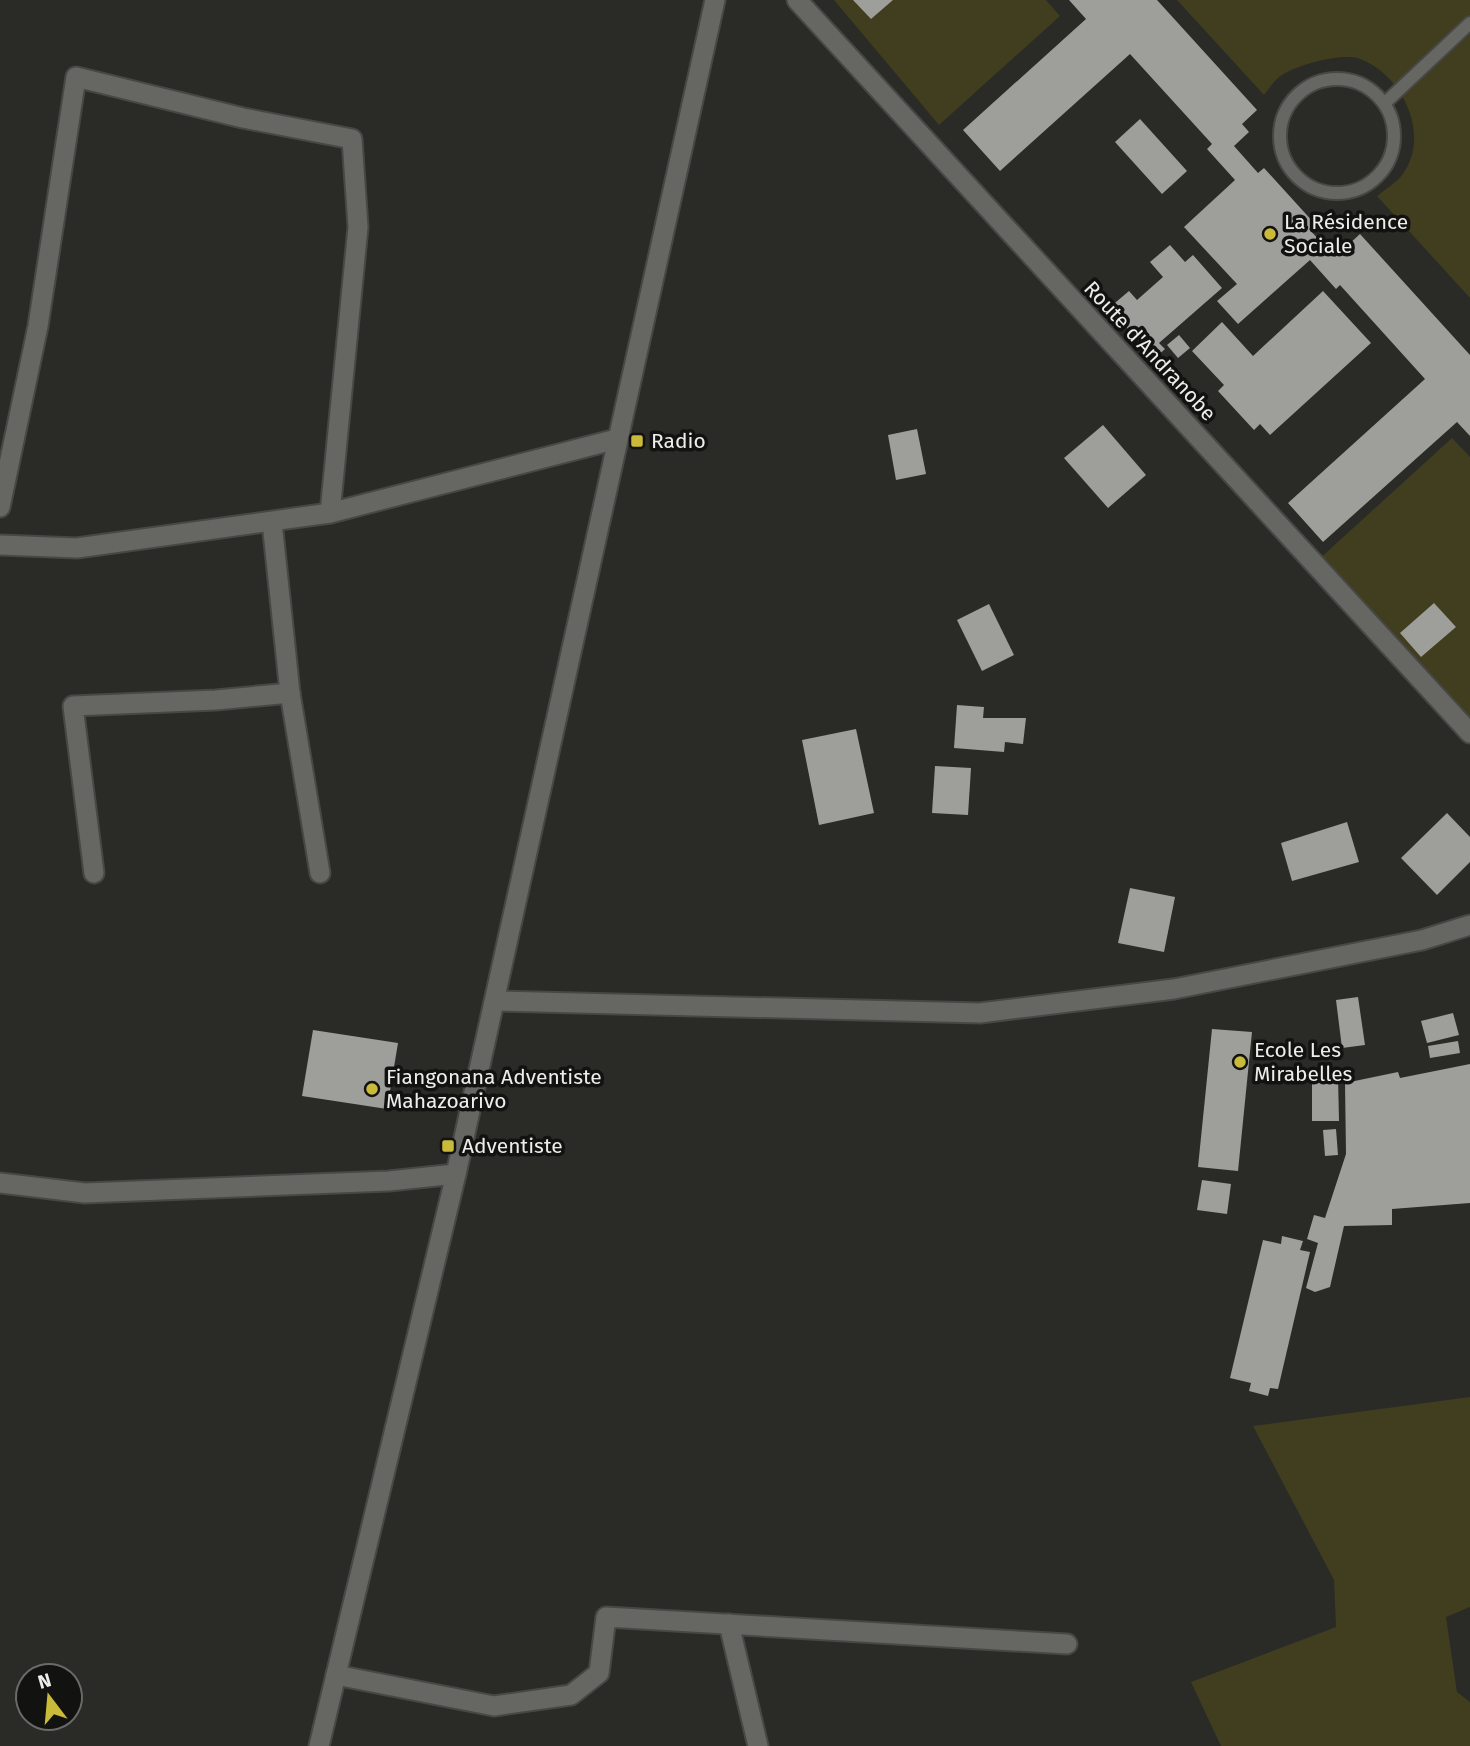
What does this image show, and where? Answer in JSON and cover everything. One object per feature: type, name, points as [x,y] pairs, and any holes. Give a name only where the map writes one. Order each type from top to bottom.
[{"type":"street","points":[[319,1746],[456,1174],[715,0]]},
{"type":"street","name":"Route d'Andranobe","points":[[797,0],[1470,733]]},
{"type":"street","points":[[0,506],[38,326],[76,77],[243,118],[352,139],[358,226],[330,513]]},
{"type":"street","points":[[0,545],[77,548],[330,513],[617,439]]},
{"type":"street","points":[[271,522],[290,693],[320,873]]},
{"type":"street","points":[[94,873],[73,706],[290,693]]},
{"type":"street","points":[[495,1001],[980,1013],[1174,989],[1422,940],[1470,925]]},
{"type":"street","points":[[0,1183],[85,1193],[376,1182],[456,1174]]},
{"type":"street","points":[[336,1675],[494,1706],[571,1695],[599,1673],[606,1617],[1068,1644]]},
{"type":"street","points":[[729,1624],[758,1746]]},
{"type":"lane","points":[[1385,103],[1470,23]]},
{"type":"lane","points":[[1342,79],[1370,89],[1385,103],[1392,119],[1395,137],[1392,155],[1383,171],[1369,184],[1353,192],[1335,194],[1317,190],[1301,181],[1288,168],[1280,150],[1279,130],[1284,111],[1297,95],[1313,83],[1342,79]]},
{"type":"shaded area","points":[[834,0],[1046,0],[1060,16],[939,125]]},
{"type":"shaded area","points":[[1177,0],[1470,0],[1470,298],[1377,196],[1402,175],[1411,159],[1414,143],[1408,108],[1400,92],[1388,78],[1360,59],[1332,58],[1289,71],[1277,79],[1264,95]]},
{"type":"shaded area","points":[[1452,438],[1470,457],[1470,724],[1317,561]]},
{"type":"shaded area","points":[[1470,1397],[1470,1607],[1446,1617],[1457,1692],[1470,1702],[1470,1746],[1221,1746],[1191,1682],[1336,1627],[1334,1580],[1253,1426]]},
{"type":"building","points":[[853,0],[893,0],[871,19]]},
{"type":"building","points":[[1069,0],[1157,0],[1257,110],[1242,124],[1249,132],[1234,146],[1258,173],[1264,168],[1315,224],[1309,229],[1335,257],[1360,234],[1470,355],[1470,436],[1457,422],[1323,542],[1288,503],[1425,379],[1340,285],[1336,289],[1310,260],[1238,324],[1217,301],[1237,284],[1184,227],[1235,180],[1207,149],[1212,144],[1130,54],[1000,171],[963,130],[1086,19]]},
{"type":"building","points":[[1140,119],[1187,171],[1162,194],[1115,142]]},
{"type":"building","points":[[1170,245],[1185,262],[1193,255],[1222,288],[1159,343],[1165,349],[1154,359],[1109,308],[1129,291],[1137,300],[1163,277],[1150,262]]},
{"type":"building","points":[[1323,291],[1371,343],[1270,435],[1260,424],[1254,430],[1218,391],[1224,385],[1192,351],[1222,322],[1253,356]]},
{"type":"building","points":[[1179,335],[1190,348],[1178,358],[1167,345]]},
{"type":"building","points":[[1103,425],[1146,475],[1108,508],[1064,458]]},
{"type":"building","points":[[917,429],[926,474],[896,480],[888,435]]},
{"type":"building","points":[[1434,603],[1456,627],[1421,657],[1400,633]]},
{"type":"building","points":[[989,604],[1014,655],[982,671],[957,620]]},
{"type":"building","points":[[957,705],[984,707],[983,718],[1026,718],[1023,744],[1005,742],[1004,752],[954,748]]},
{"type":"building","points":[[856,729],[874,813],[819,825],[802,740]]},
{"type":"building","points":[[935,766],[971,768],[968,815],[932,813]]},
{"type":"building","points":[[1447,813],[1470,837],[1470,862],[1437,895],[1401,858]]},
{"type":"building","points":[[1347,822],[1359,862],[1292,881],[1281,843]]},
{"type":"building","points":[[1130,888],[1175,897],[1164,952],[1118,943]]},
{"type":"building","points":[[1358,997],[1365,1045],[1342,1048],[1336,1000]]},
{"type":"building","points":[[1453,1013],[1459,1035],[1427,1043],[1421,1021]]},
{"type":"building","points":[[1212,1029],[1252,1032],[1238,1171],[1198,1167]]},
{"type":"building","points":[[313,1030],[398,1043],[387,1109],[302,1096]]},
{"type":"building","points":[[1458,1041],[1460,1053],[1430,1058],[1428,1046]]},
{"type":"building","points":[[1470,1064],[1470,1203],[1392,1209],[1392,1225],[1344,1226],[1330,1287],[1315,1292],[1306,1288],[1318,1243],[1307,1239],[1314,1215],[1325,1218],[1346,1154],[1345,1083],[1398,1072],[1400,1078]]},
{"type":"building","points":[[1312,1076],[1338,1076],[1339,1121],[1312,1121]]},
{"type":"building","points":[[1336,1129],[1338,1155],[1325,1156],[1323,1130]]},
{"type":"building","points":[[1202,1180],[1231,1184],[1227,1214],[1197,1210]]},
{"type":"building","points":[[1282,1236],[1303,1241],[1300,1250],[1310,1252],[1278,1389],[1270,1388],[1268,1396],[1249,1391],[1251,1383],[1230,1378],[1263,1240],[1281,1244]]},
{"type":"place","name":"La Résidence Sociale","points":[[1270,234]]},
{"type":"place","name":"Radio","points":[[637,441]]},
{"type":"place","name":"Ecole Les Mirabelles","points":[[1240,1062]]},
{"type":"place","name":"Fiangonana Adventiste Mahazoarivo","points":[[372,1089]]},
{"type":"place","name":"Adventiste","points":[[448,1146]]}]
